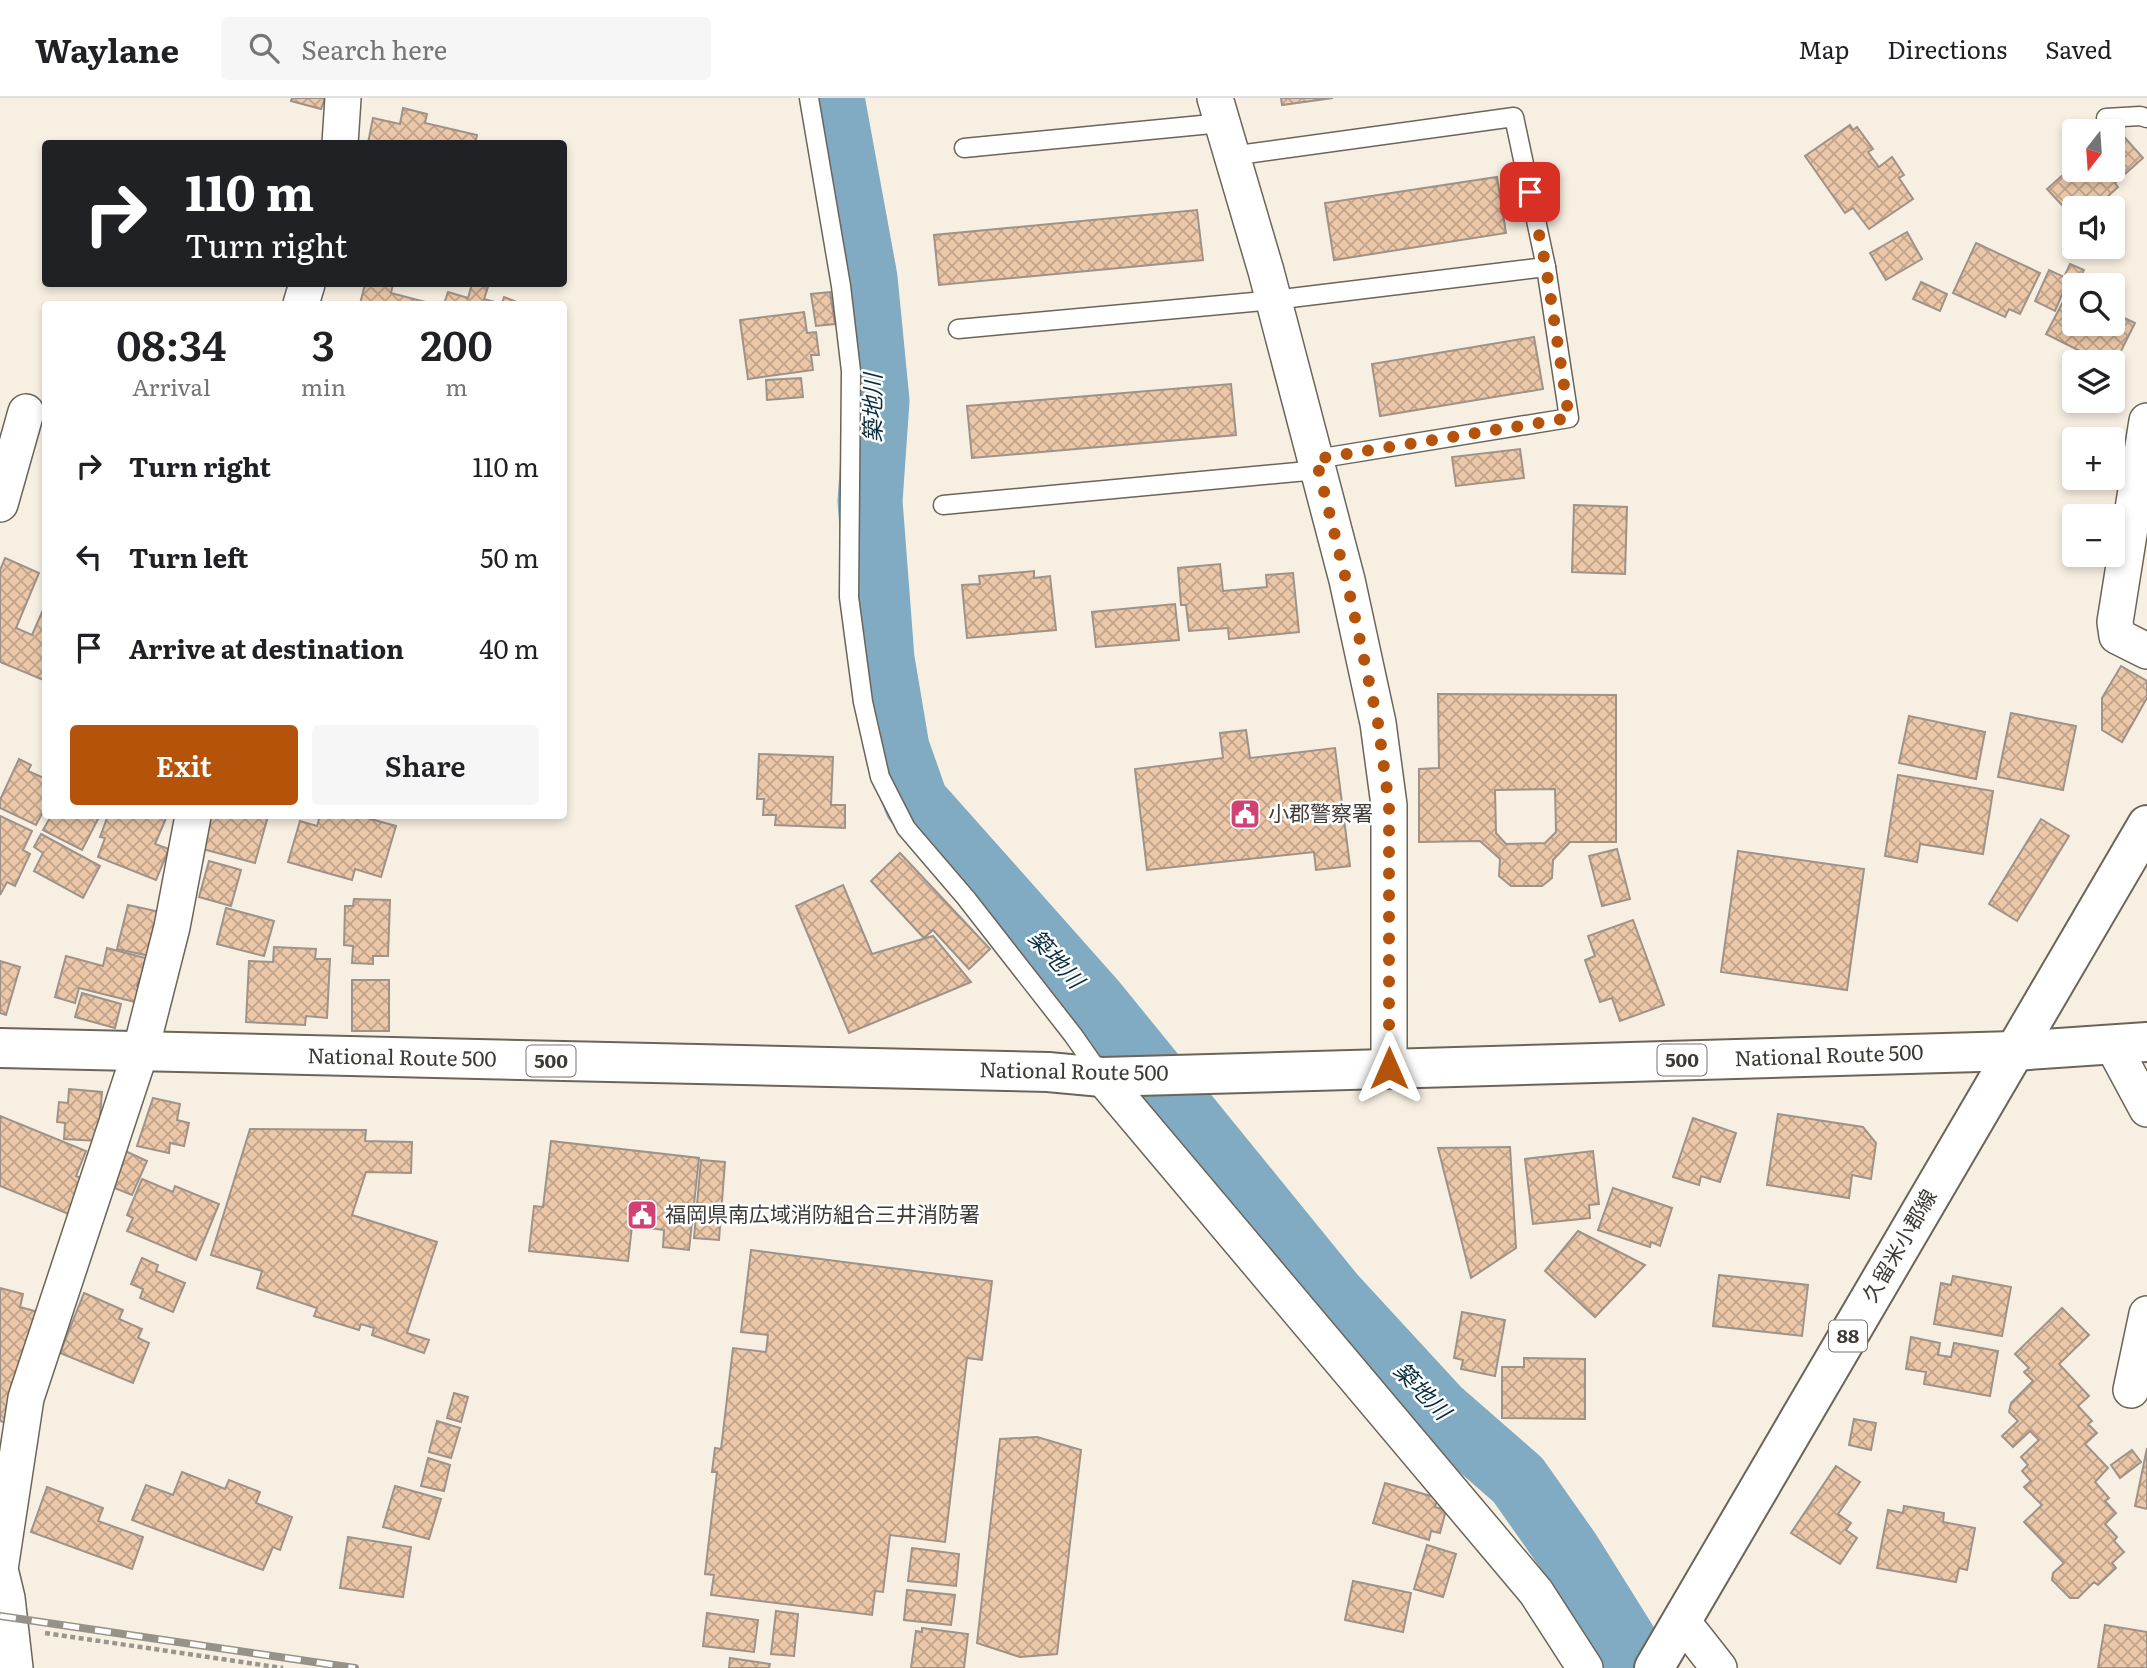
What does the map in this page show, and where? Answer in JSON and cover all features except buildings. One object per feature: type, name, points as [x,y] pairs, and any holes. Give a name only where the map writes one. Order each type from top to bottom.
[{"type":"main road","name":"久留米小郡線","points":[[1654,1668],[2147,825]]},
{"type":"main road","name":"National Route 500","points":[[0,1048],[1048,1072],[1102,1077],[2014,1051],[2129,1043]]},
{"type":"street","points":[[340,140],[343,98]]},
{"type":"street","points":[[1223,126],[1274,300],[1347,580],[1370,684],[1389,805],[1389,1068]]},
{"type":"street","points":[[0,504],[26,412]]},
{"type":"street","points":[[2147,421],[2115,622],[2118,636],[2147,651]]},
{"type":"street","points":[[15,1668],[0,1569],[26,1398],[140,1053],[172,927],[191,819]]},
{"type":"street","points":[[2129,1043],[2147,1109]]},
{"type":"street","points":[[1102,1077],[1536,1592],[1585,1668]]},
{"type":"street","points":[[2131,1390],[2147,1314]]},
{"type":"street","points":[[1682,1621],[1719,1668]]},
{"type":"lane","points":[[809,98],[841,286],[851,371],[849,597],[863,702],[880,777],[906,828],[975,909],[1073,1035],[1102,1077]]},
{"type":"lane","points":[[943,505],[1317,464],[1569,418],[1546,267],[1514,117],[1223,126],[964,148]]},
{"type":"lane","points":[[2106,118],[2147,118]]},
{"type":"lane","points":[[958,329],[1274,300],[1546,267]]},
{"type":"path","points":[[10,1628],[283,1668]]},
{"type":"waterway","name":"築地川","points":[[832,98],[865,278],[877,401],[870,501],[882,659],[897,748],[916,802],[1093,1001],[1333,1296],[1439,1411],[1518,1480],[1568,1551],[1641,1668]]},
{"type":"railway","points":[[0,1616],[355,1668]]},
{"type":"place","name":"小郡警察署","points":[[1245,814]]},
{"type":"place","name":"福岡県南広域消防組合三井消防署","points":[[642,1215]]},
{"type":"route","points":[[1389,1068],[1389,805],[1378,723],[1347,580],[1316,459],[1569,418],[1546,267],[1530,192]]}]
